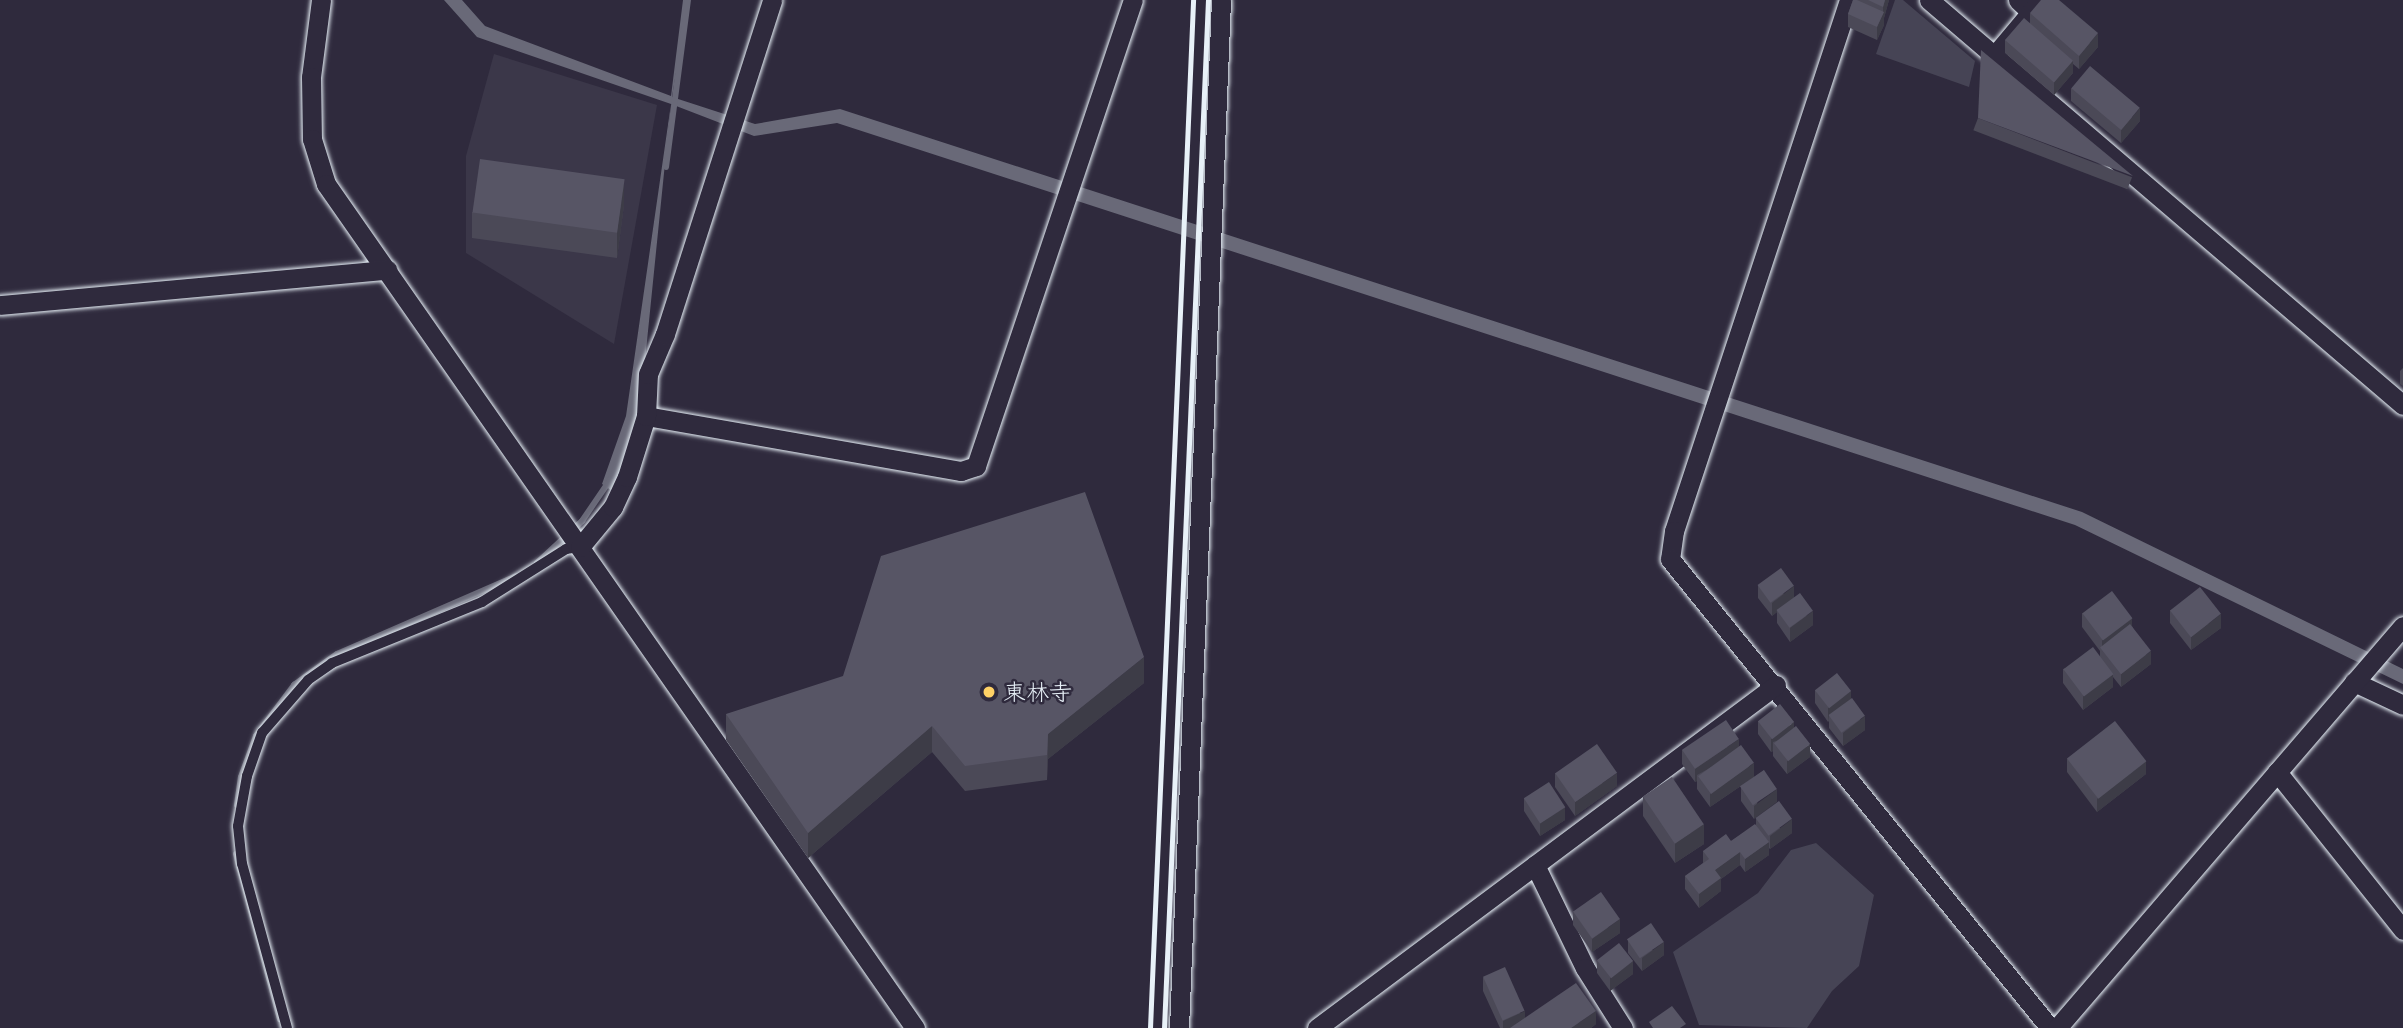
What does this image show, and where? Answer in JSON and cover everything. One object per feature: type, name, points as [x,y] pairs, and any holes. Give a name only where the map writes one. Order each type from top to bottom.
[{"type":"street","points":[[321,0],[311,77],[312,138],[326,184],[915,1028]]},
{"type":"street","points":[[580,547],[613,507],[646,416],[648,374],[772,0]]},
{"type":"street","points":[[646,416],[961,471],[976,466],[1133,0]]},
{"type":"street","points":[[1179,1028],[1201,563],[1221,0]]},
{"type":"street","points":[[1849,0],[1674,531],[1670,559],[1776,685],[2050,1028]]},
{"type":"street","points":[[1929,0],[2403,405]]},
{"type":"street","points":[[1994,56],[2030,4]]},
{"type":"street","points":[[0,305],[387,270]]},
{"type":"street","points":[[2057,1028],[2403,625]]},
{"type":"street","points":[[2354,682],[2403,705]]},
{"type":"street","points":[[1317,1028],[1776,685]]},
{"type":"street","points":[[2277,772],[2403,930]]},
{"type":"street","points":[[1535,865],[1585,968],[1623,1028]]},
{"type":"lane","points":[[288,1028],[242,864],[239,826],[247,776],[262,733],[308,680],[332,663],[482,602],[566,549],[580,547]]},
{"type":"shaded area","points":[[1895,0],[1903,0],[1975,61],[1969,87],[1876,54]]},
{"type":"shaded area","points":[[494,54],[657,105],[614,344],[466,253],[466,156]]},
{"type":"shaded area","points":[[1816,843],[1874,895],[1859,966],[1832,991],[1807,1028],[1699,1025],[1673,952],[1758,893],[1791,850]]},
{"type":"water","points":[[444,0],[462,0],[485,26],[671,96],[683,0],[688,0],[672,97],[755,124],[840,109],[2082,512],[2403,669],[2403,684],[2075,525],[837,123],[754,136],[671,104],[477,37]]},
{"type":"water","points":[[671,104],[639,420],[612,491],[602,484],[626,416]]},
{"type":"building","points":[[1853,0],[1884,12],[1877,27],[1848,14]]},
{"type":"building","points":[[1868,0],[1885,0],[1883,7]]},
{"type":"building","points":[[2041,0],[2059,0],[2098,33],[2079,56],[2030,13]]},
{"type":"building","points":[[2024,18],[2073,61],[2054,83],[2005,40]]},
{"type":"building","points":[[1981,50],[2133,176],[1978,118]]},
{"type":"building","points":[[2090,66],[2140,108],[2121,130],[2071,88]]},
{"type":"building","points":[[480,159],[625,179],[617,233],[472,212]]},
{"type":"building","name":"東林寺","points":[[1085,492],[1144,657],[1048,734],[1047,755],[965,766],[932,726],[808,833],[726,714],[843,676],[881,556]]},
{"type":"building","points":[[1781,568],[1794,586],[1770,603],[1758,585]]},
{"type":"building","points":[[2200,587],[2221,614],[2191,637],[2170,610]]},
{"type":"building","points":[[2112,591],[2132,618],[2103,640],[2082,613]]},
{"type":"building","points":[[1800,593],[1813,611],[1789,628],[1777,610]]},
{"type":"building","points":[[2130,624],[2151,651],[2121,674],[2100,647]]},
{"type":"building","points":[[2093,647],[2113,674],[2084,696],[2063,669]]},
{"type":"building","points":[[1837,673],[1851,691],[1829,708],[1815,690]]},
{"type":"building","points":[[1852,698],[1865,716],[1841,733],[1829,715]]},
{"type":"building","points":[[1780,704],[1794,722],[1772,739],[1758,721]]},
{"type":"building","points":[[1726,720],[1739,739],[1695,769],[1682,750]]},
{"type":"building","points":[[2115,721],[2146,761],[2098,799],[2067,759]]},
{"type":"building","points":[[1796,726],[1810,744],[1788,761],[1774,743]]},
{"type":"building","points":[[1597,744],[1617,773],[1575,802],[1555,773]]},
{"type":"building","points":[[1741,745],[1754,763],[1711,794],[1698,776]]},
{"type":"building","points":[[1764,770],[1777,789],[1753,805],[1740,786]]},
{"type":"building","points":[[1672,777],[1704,824],[1675,844],[1643,797]]},
{"type":"building","points":[[1549,782],[1565,807],[1540,823],[1524,798]]},
{"type":"building","points":[[1779,801],[1792,819],[1768,836],[1756,818]]},
{"type":"building","points":[[1755,824],[1769,842],[1745,859],[1740,852],[1715,870],[1721,878],[1699,894],[1685,876],[1709,859],[1703,851],[1726,834],[1731,841]]},
{"type":"building","points":[[1601,892],[1620,919],[1592,939],[1573,912]]},
{"type":"building","points":[[1651,923],[1664,942],[1640,958],[1627,939]]},
{"type":"building","points":[[1619,943],[1633,961],[1611,978],[1597,960]]},
{"type":"building","points":[[1505,967],[1525,1011],[1503,1021],[1483,977]]},
{"type":"building","points":[[1576,983],[1596,1011],[1571,1028],[1510,1028]]},
{"type":"building","points":[[1672,1006],[1686,1024],[1680,1028],[1653,1028],[1649,1022]]},
{"type":"waterway","points":[[666,167],[688,0]]},
{"type":"waterway","points":[[537,563],[582,521],[610,480]]},
{"type":"waterway","points":[[237,805],[241,777],[256,736],[294,685],[337,654],[516,576]]},
{"type":"waterway","points":[[236,854],[280,1019]]},
{"type":"railway","points":[[1150,1028],[1193,0]]},
{"type":"railway","points":[[1164,1028],[1208,0]]},
{"type":"place","name":"東林寺","points":[[989,692]]}]
